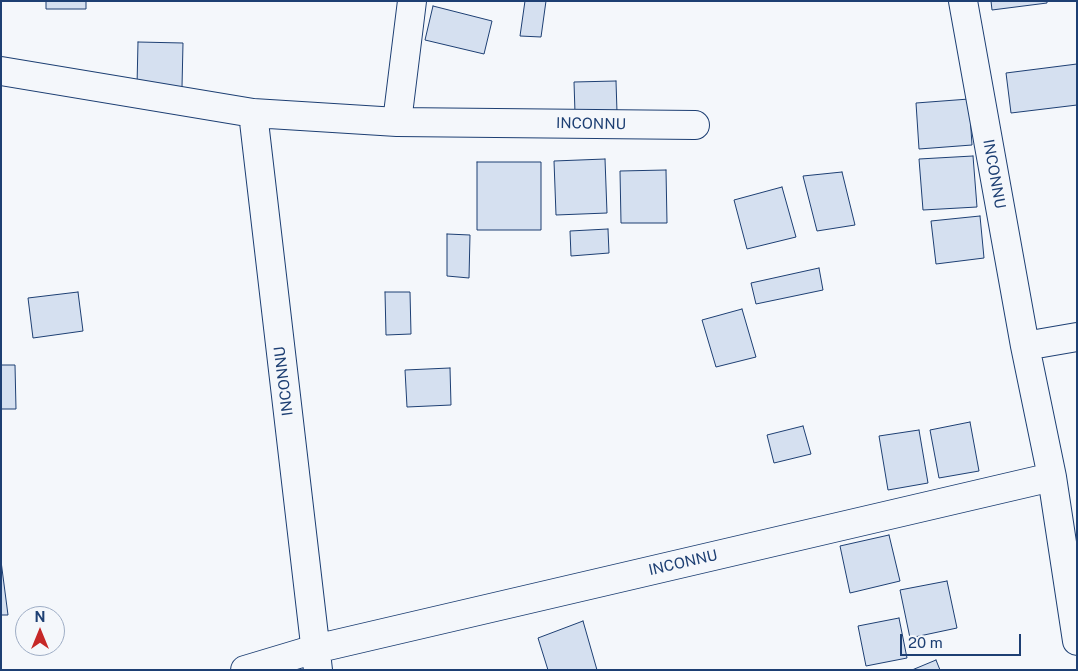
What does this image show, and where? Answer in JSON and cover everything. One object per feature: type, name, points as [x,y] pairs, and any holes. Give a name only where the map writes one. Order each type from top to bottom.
[{"type":"street","points":[[397,122],[412,1]]},
{"type":"street","name":"INCONNU","points":[[964,1],[1025,346],[1052,477],[1077,641]]},
{"type":"street","name":"INCONNU","points":[[1,71],[253,114],[397,122],[696,125]]},
{"type":"street","name":"INCONNU","points":[[253,114],[316,659]]},
{"type":"street","points":[[1025,346],[1077,337]]},
{"type":"street","name":"INCONNU","points":[[245,670],[316,659],[1052,477]]},
{"type":"building","points":[[46,1],[86,1],[86,9],[46,9]]},
{"type":"building","points":[[525,1],[546,1],[541,37],[520,36]]},
{"type":"building","points":[[991,1],[1047,1],[1047,3],[992,10]]},
{"type":"building","points":[[433,6],[492,21],[484,54],[425,40]]},
{"type":"building","points":[[138,42],[183,43],[182,87],[137,86]]},
{"type":"building","points":[[1077,64],[1077,105],[1011,113],[1006,73]]},
{"type":"building","points":[[616,81],[617,112],[575,113],[574,82]]},
{"type":"building","points":[[969,99],[972,145],[919,149],[916,103]]},
{"type":"building","points":[[973,156],[977,207],[923,210],[919,159]]},
{"type":"building","points":[[605,159],[607,213],[556,215],[554,161]]},
{"type":"building","points":[[477,162],[541,162],[541,230],[477,230]]},
{"type":"building","points":[[666,170],[667,223],[621,223],[620,171]]},
{"type":"building","points":[[842,172],[855,225],[817,231],[803,176]]},
{"type":"building","points":[[782,187],[796,237],[747,249],[734,200]]},
{"type":"building","points":[[980,216],[984,258],[936,264],[931,221]]},
{"type":"building","points":[[608,229],[609,253],[571,256],[570,231]]},
{"type":"building","points":[[447,234],[470,235],[469,278],[447,276]]},
{"type":"building","points":[[819,268],[823,290],[756,304],[751,283]]},
{"type":"building","points":[[78,292],[83,331],[33,338],[28,298]]},
{"type":"building","points":[[385,292],[410,292],[411,334],[386,335]]},
{"type":"building","points":[[742,309],[756,357],[716,367],[702,320]]},
{"type":"building","points":[[1,365],[15,365],[16,409],[1,409]]},
{"type":"building","points":[[450,368],[451,405],[407,407],[405,370]]},
{"type":"building","points":[[970,422],[979,471],[939,478],[930,430]]},
{"type":"building","points":[[803,426],[811,454],[774,463],[767,435]]},
{"type":"building","points":[[919,430],[928,483],[888,490],[879,436]]},
{"type":"building","points":[[889,535],[900,581],[850,593],[840,546]]},
{"type":"building","points":[[1,561],[8,615],[1,615]]},
{"type":"building","points":[[947,581],[957,628],[910,638],[900,590]]},
{"type":"building","points":[[899,618],[907,658],[866,666],[858,626]]},
{"type":"building","points":[[583,621],[597,670],[548,670],[538,638]]},
{"type":"building","points":[[936,660],[940,670],[912,670]]}]
